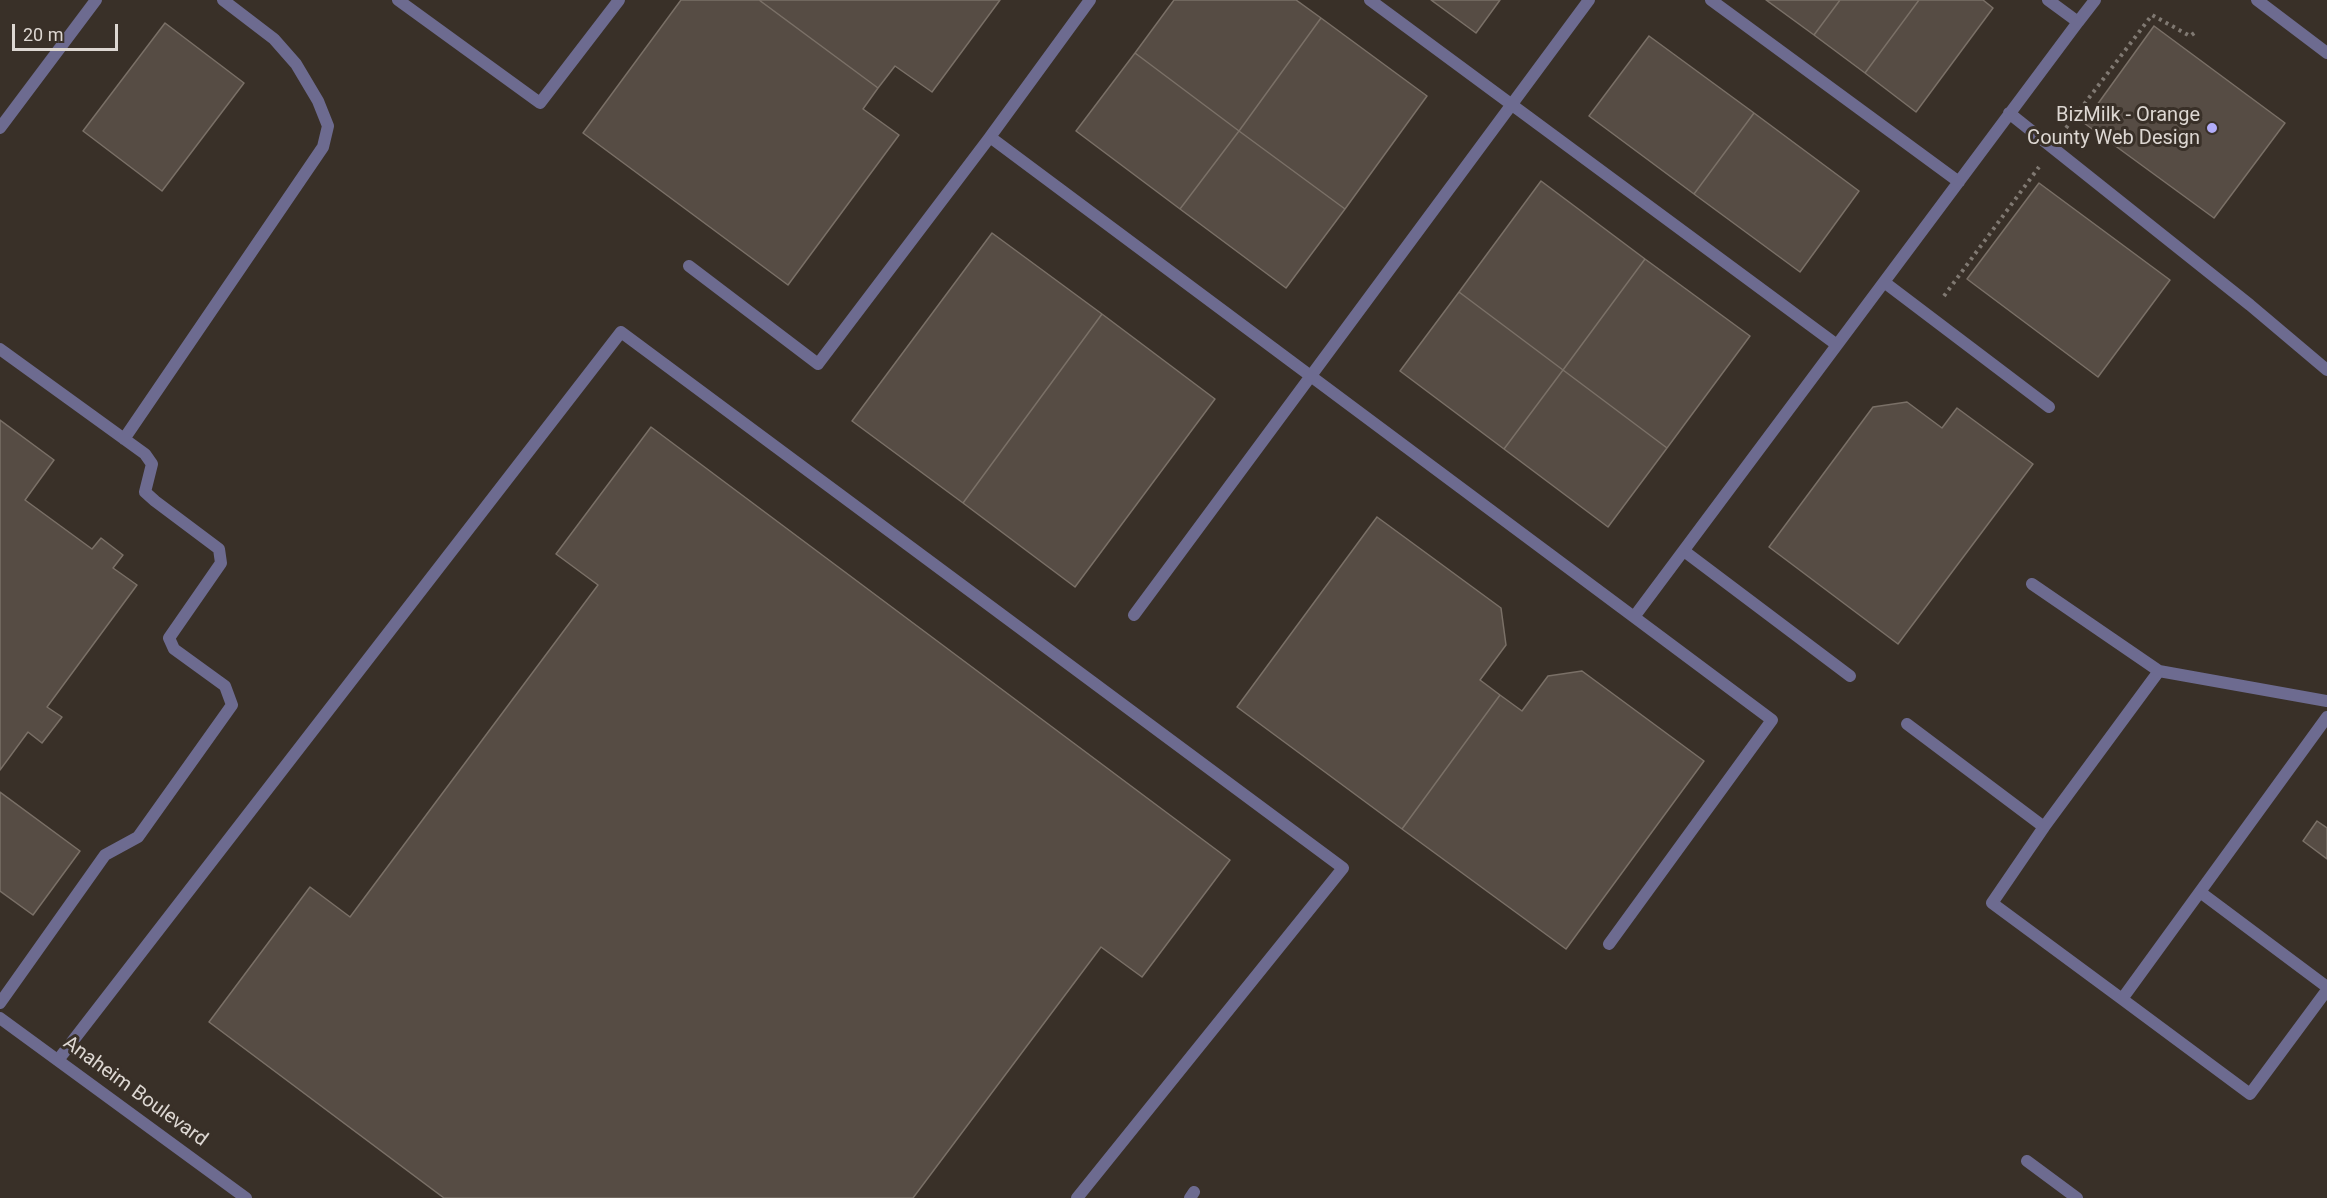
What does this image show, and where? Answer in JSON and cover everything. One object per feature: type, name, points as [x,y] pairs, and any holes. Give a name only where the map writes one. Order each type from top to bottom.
[{"type":"street","points":[[0,128],[96,0]]},
{"type":"street","points":[[124,439],[323,147],[328,126],[318,101],[289,56],[274,39],[223,0]]},
{"type":"street","points":[[399,0],[540,103],[619,0]]},
{"type":"street","points":[[688,266],[818,364],[990,137],[1090,0]]},
{"type":"street","points":[[1370,0],[1837,345]]},
{"type":"street","points":[[1134,615],[1589,0]]},
{"type":"street","points":[[1711,0],[1959,182]]},
{"type":"street","points":[[2048,0],[2078,22]]},
{"type":"street","points":[[1634,617],[2095,0]]},
{"type":"street","points":[[2257,0],[2327,53]]},
{"type":"street","points":[[2009,113],[2250,305],[2327,370]]},
{"type":"street","points":[[990,137],[1772,720],[1609,944]]},
{"type":"street","points":[[1884,282],[2049,407]]},
{"type":"street","points":[[58,1060],[621,332],[1343,868],[1077,1198]]},
{"type":"street","points":[[0,349],[146,454],[152,464],[145,492],[219,549],[221,563],[169,638],[174,650],[225,686],[232,705],[138,837],[105,855],[0,1003]]},
{"type":"street","points":[[1684,551],[1850,676]]},
{"type":"street","points":[[2032,584],[2159,671],[2327,701]]},
{"type":"street","points":[[2159,671],[2044,827],[1992,903],[2250,1094],[2327,988],[2200,892]]},
{"type":"street","points":[[2122,999],[2327,717]]},
{"type":"street","points":[[1907,724],[2044,827]]},
{"type":"street","name":"Anaheim Boulevard","points":[[0,1018],[246,1198]]},
{"type":"street","points":[[2027,1161],[2077,1198]]},
{"type":"path","points":[[2066,128],[2152,15],[2190,36],[2197,31]]},
{"type":"path","points":[[1959,277],[2039,166]]},
{"type":"building","points":[[681,0],[759,0],[878,88],[863,109],[899,135],[788,285],[583,133]]},
{"type":"building","points":[[759,0],[1000,0],[932,92],[895,66],[878,88]]},
{"type":"building","points":[[1174,0],[1296,0],[1321,18],[1239,131],[1135,53]]},
{"type":"building","points":[[1431,0],[1500,0],[1476,33]]},
{"type":"building","points":[[1766,0],[1840,0],[1814,35]]},
{"type":"building","points":[[1840,0],[1919,0],[1865,73],[1814,35]]},
{"type":"building","points":[[1919,0],[1983,0],[1993,8],[1916,112],[1865,73]]},
{"type":"building","points":[[1321,18],[1427,96],[1345,209],[1239,131]]},
{"type":"building","points":[[165,23],[244,83],[162,191],[83,131]]},
{"type":"building","points":[[2154,26],[2285,123],[2214,218],[2084,123]]},
{"type":"building","points":[[1649,36],[1754,113],[1694,194],[1589,116]]},
{"type":"building","points":[[1135,53],[1239,131],[1180,209],[1076,131]]},
{"type":"building","points":[[1754,113],[1859,191],[1800,272],[1694,194]]},
{"type":"building","points":[[1239,131],[1345,209],[1286,288],[1180,209]]},
{"type":"building","points":[[1541,181],[1645,259],[1563,370],[1459,292]]},
{"type":"building","points":[[2039,183],[2170,280],[2098,377],[1967,279]]},
{"type":"building","points":[[992,233],[1102,314],[963,503],[852,421]]},
{"type":"building","points":[[1645,259],[1750,336],[1667,448],[1563,370]]},
{"type":"building","points":[[1459,292],[1563,370],[1504,449],[1400,371]]},
{"type":"building","points":[[1102,314],[1215,399],[1075,587],[963,503]]},
{"type":"building","points":[[1563,370],[1667,448],[1608,527],[1504,449]]},
{"type":"building","points":[[1907,402],[1942,428],[1957,408],[2033,464],[1898,644],[1769,547],[1873,407]]},
{"type":"building","points":[[0,420],[54,460],[25,500],[92,549],[101,538],[123,555],[113,568],[137,585],[47,707],[62,717],[42,743],[28,732],[0,770]]},
{"type":"building","points":[[651,427],[1230,860],[1142,977],[1101,947],[913,1198],[444,1198],[209,1022],[310,887],[350,917],[598,585],[556,554]]},
{"type":"building","points":[[1377,517],[1501,608],[1506,645],[1480,680],[1500,695],[1402,829],[1237,707]]},
{"type":"building","points":[[1582,671],[1704,761],[1566,949],[1402,829],[1500,695],[1522,711],[1548,676]]},
{"type":"building","points":[[0,792],[80,851],[33,915],[0,891]]},
{"type":"building","points":[[2317,821],[2327,828],[2327,859],[2303,841]]},
{"type":"place","name":"BizMilk - Orange County Web Design","points":[[2212,128]]}]
